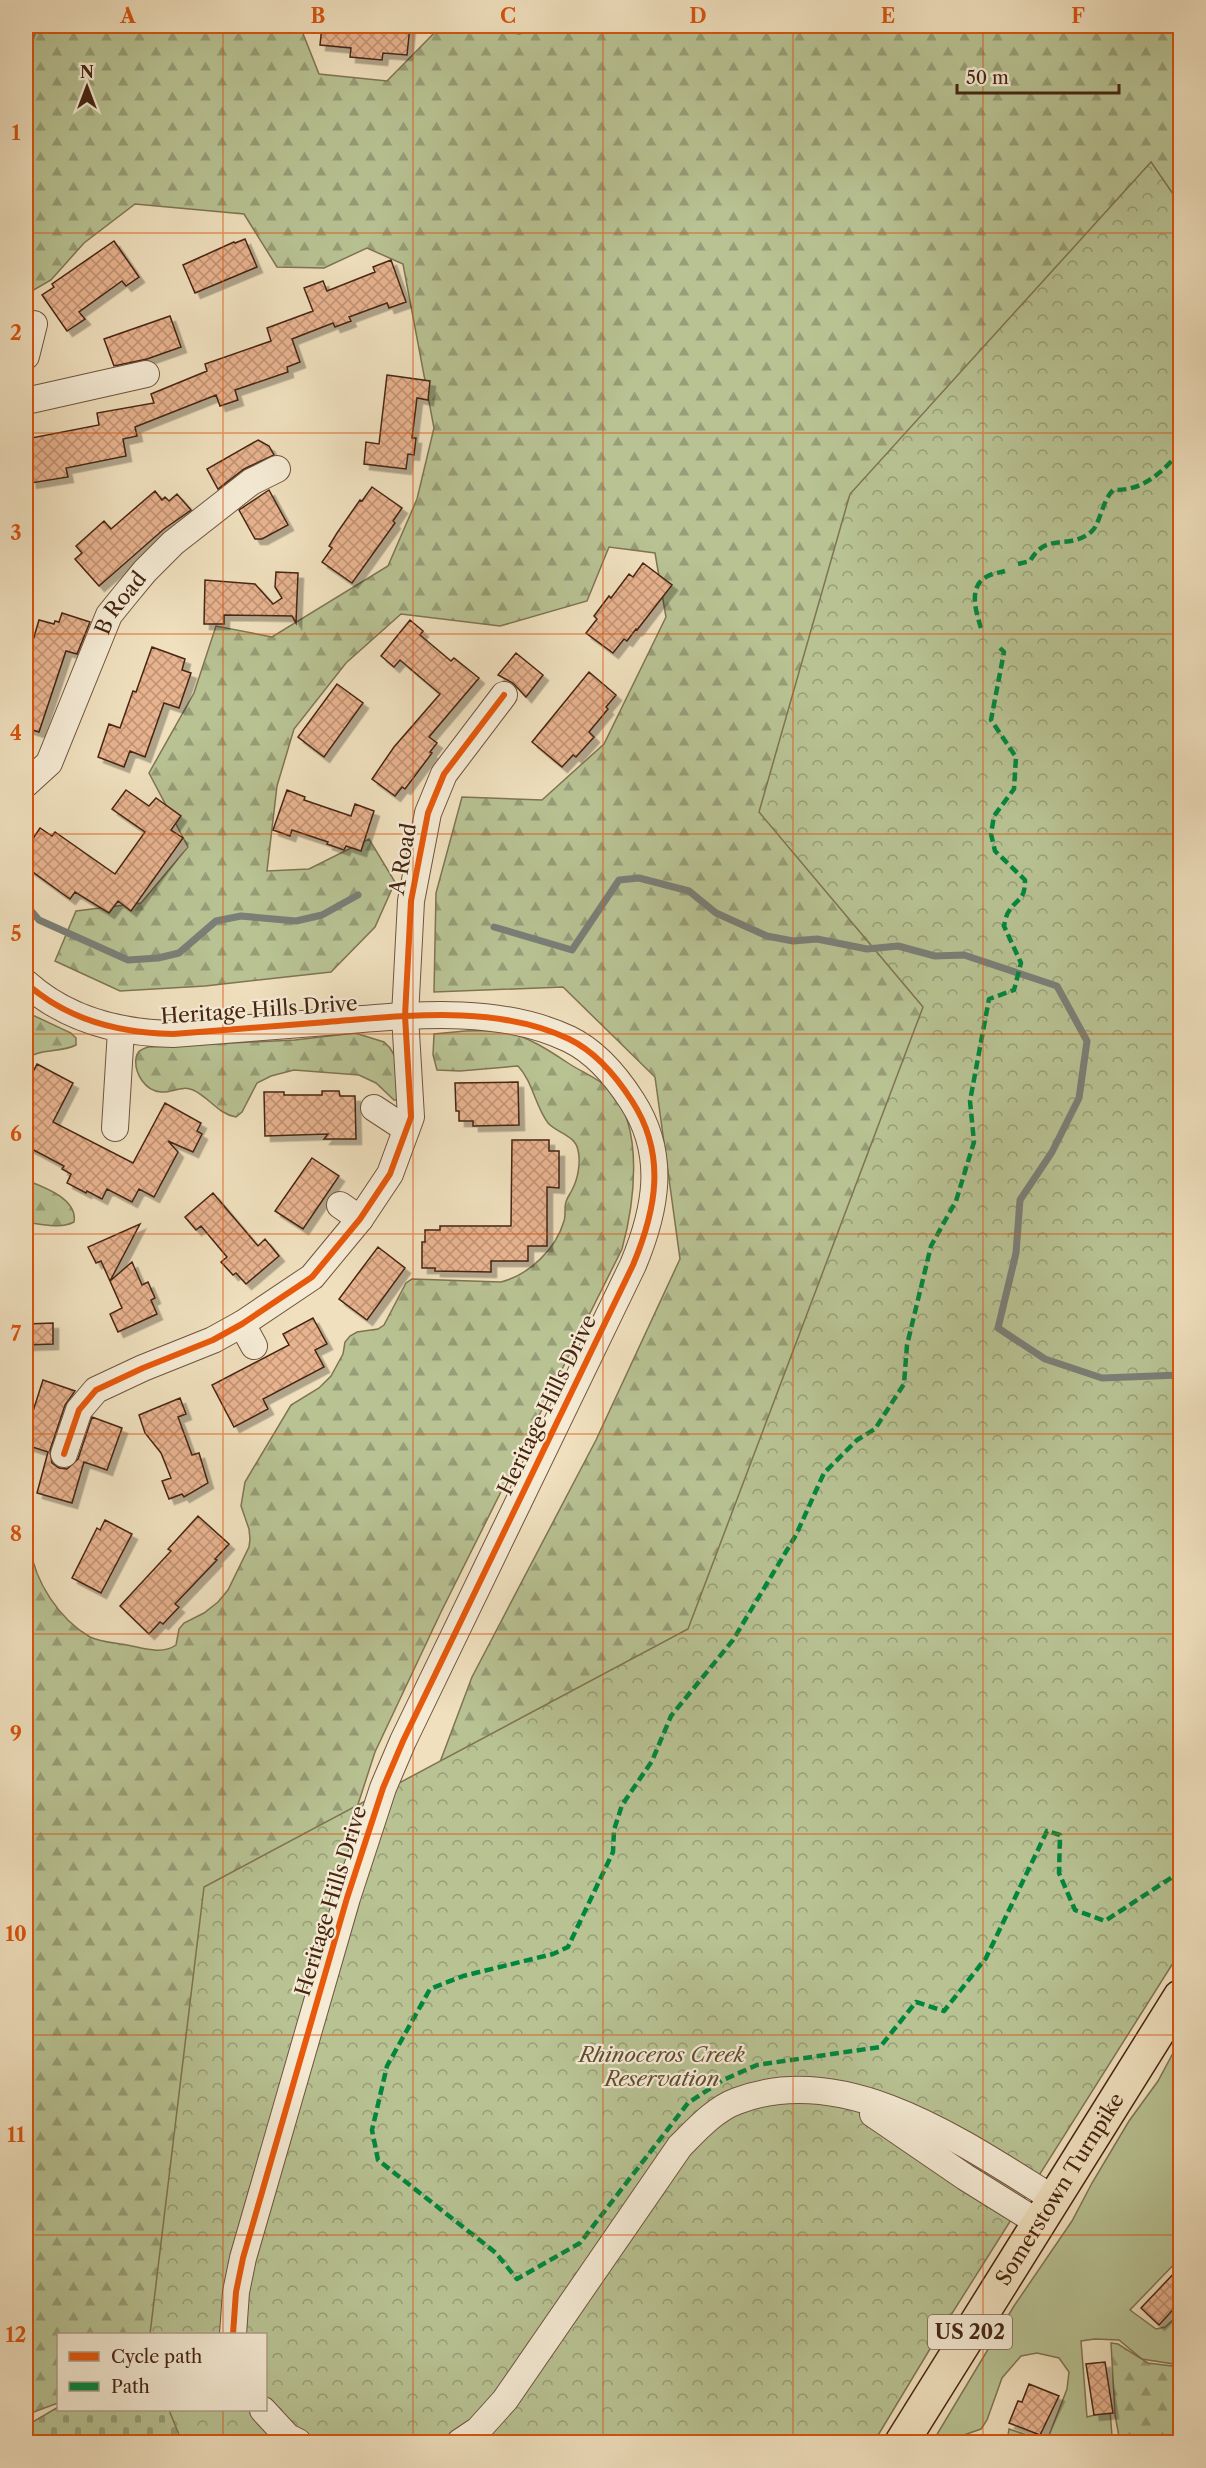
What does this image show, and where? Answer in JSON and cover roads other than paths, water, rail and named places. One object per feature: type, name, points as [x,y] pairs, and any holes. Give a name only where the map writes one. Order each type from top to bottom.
[{"type":"main road","name":"Somerstown Turnpike","points":[[902,2442],[1180,1996]]},
{"type":"street","points":[[26,356],[34,324]]},
{"type":"street","points":[[26,401],[146,374]]},
{"type":"street","name":"B Road","points":[[26,784],[49,763],[109,615],[145,571],[173,543],[251,482],[277,469]]},
{"type":"street","name":"A Road","points":[[64,1454],[79,1410],[91,1384],[143,1368],[213,1340],[248,1335],[312,1277],[350,1212],[390,1174],[411,1117],[405,1016],[411,901],[428,813],[444,774],[504,695]]},
{"type":"street","name":"Heritage Hills Drive","points":[[26,983],[62,1008],[93,1022],[121,1030],[173,1034],[405,1016],[502,1019],[537,1027],[570,1039],[598,1058],[620,1082],[639,1112],[651,1142],[656,1174],[654,1202],[646,1235],[633,1265],[403,1741],[383,1788],[347,1898],[243,2258],[236,2292],[234,2333]]},
{"type":"street","points":[[115,1128],[121,1030]]},
{"type":"street","points":[[374,1108],[406,1129]]},
{"type":"street","points":[[460,2442],[478,2430],[505,2400],[654,2180],[680,2146],[707,2120],[735,2101],[770,2091],[804,2089],[842,2096],[1046,2211]]},
{"type":"street","points":[[265,2411],[288,2437],[298,2442]]},
{"type":"water","points":[[26,26],[37,26],[32,44],[26,46]]},
{"type":"waterway","points":[[494,927],[572,950],[619,880],[639,878],[689,891],[716,913],[767,936],[793,941],[817,939],[867,949],[898,946],[935,956],[964,955],[1057,986],[1087,1041],[1079,1098],[1052,1152],[1020,1200],[1016,1253],[998,1328],[1045,1359],[1102,1378],[1180,1375]]},
{"type":"waterway","points":[[26,905],[39,920],[128,960],[158,958],[179,953],[216,921],[241,916],[296,921],[322,915],[358,895]]},
{"type":"park label","name":"Rhinoceros Creek Reservation","points":[[662,2067]]}]
